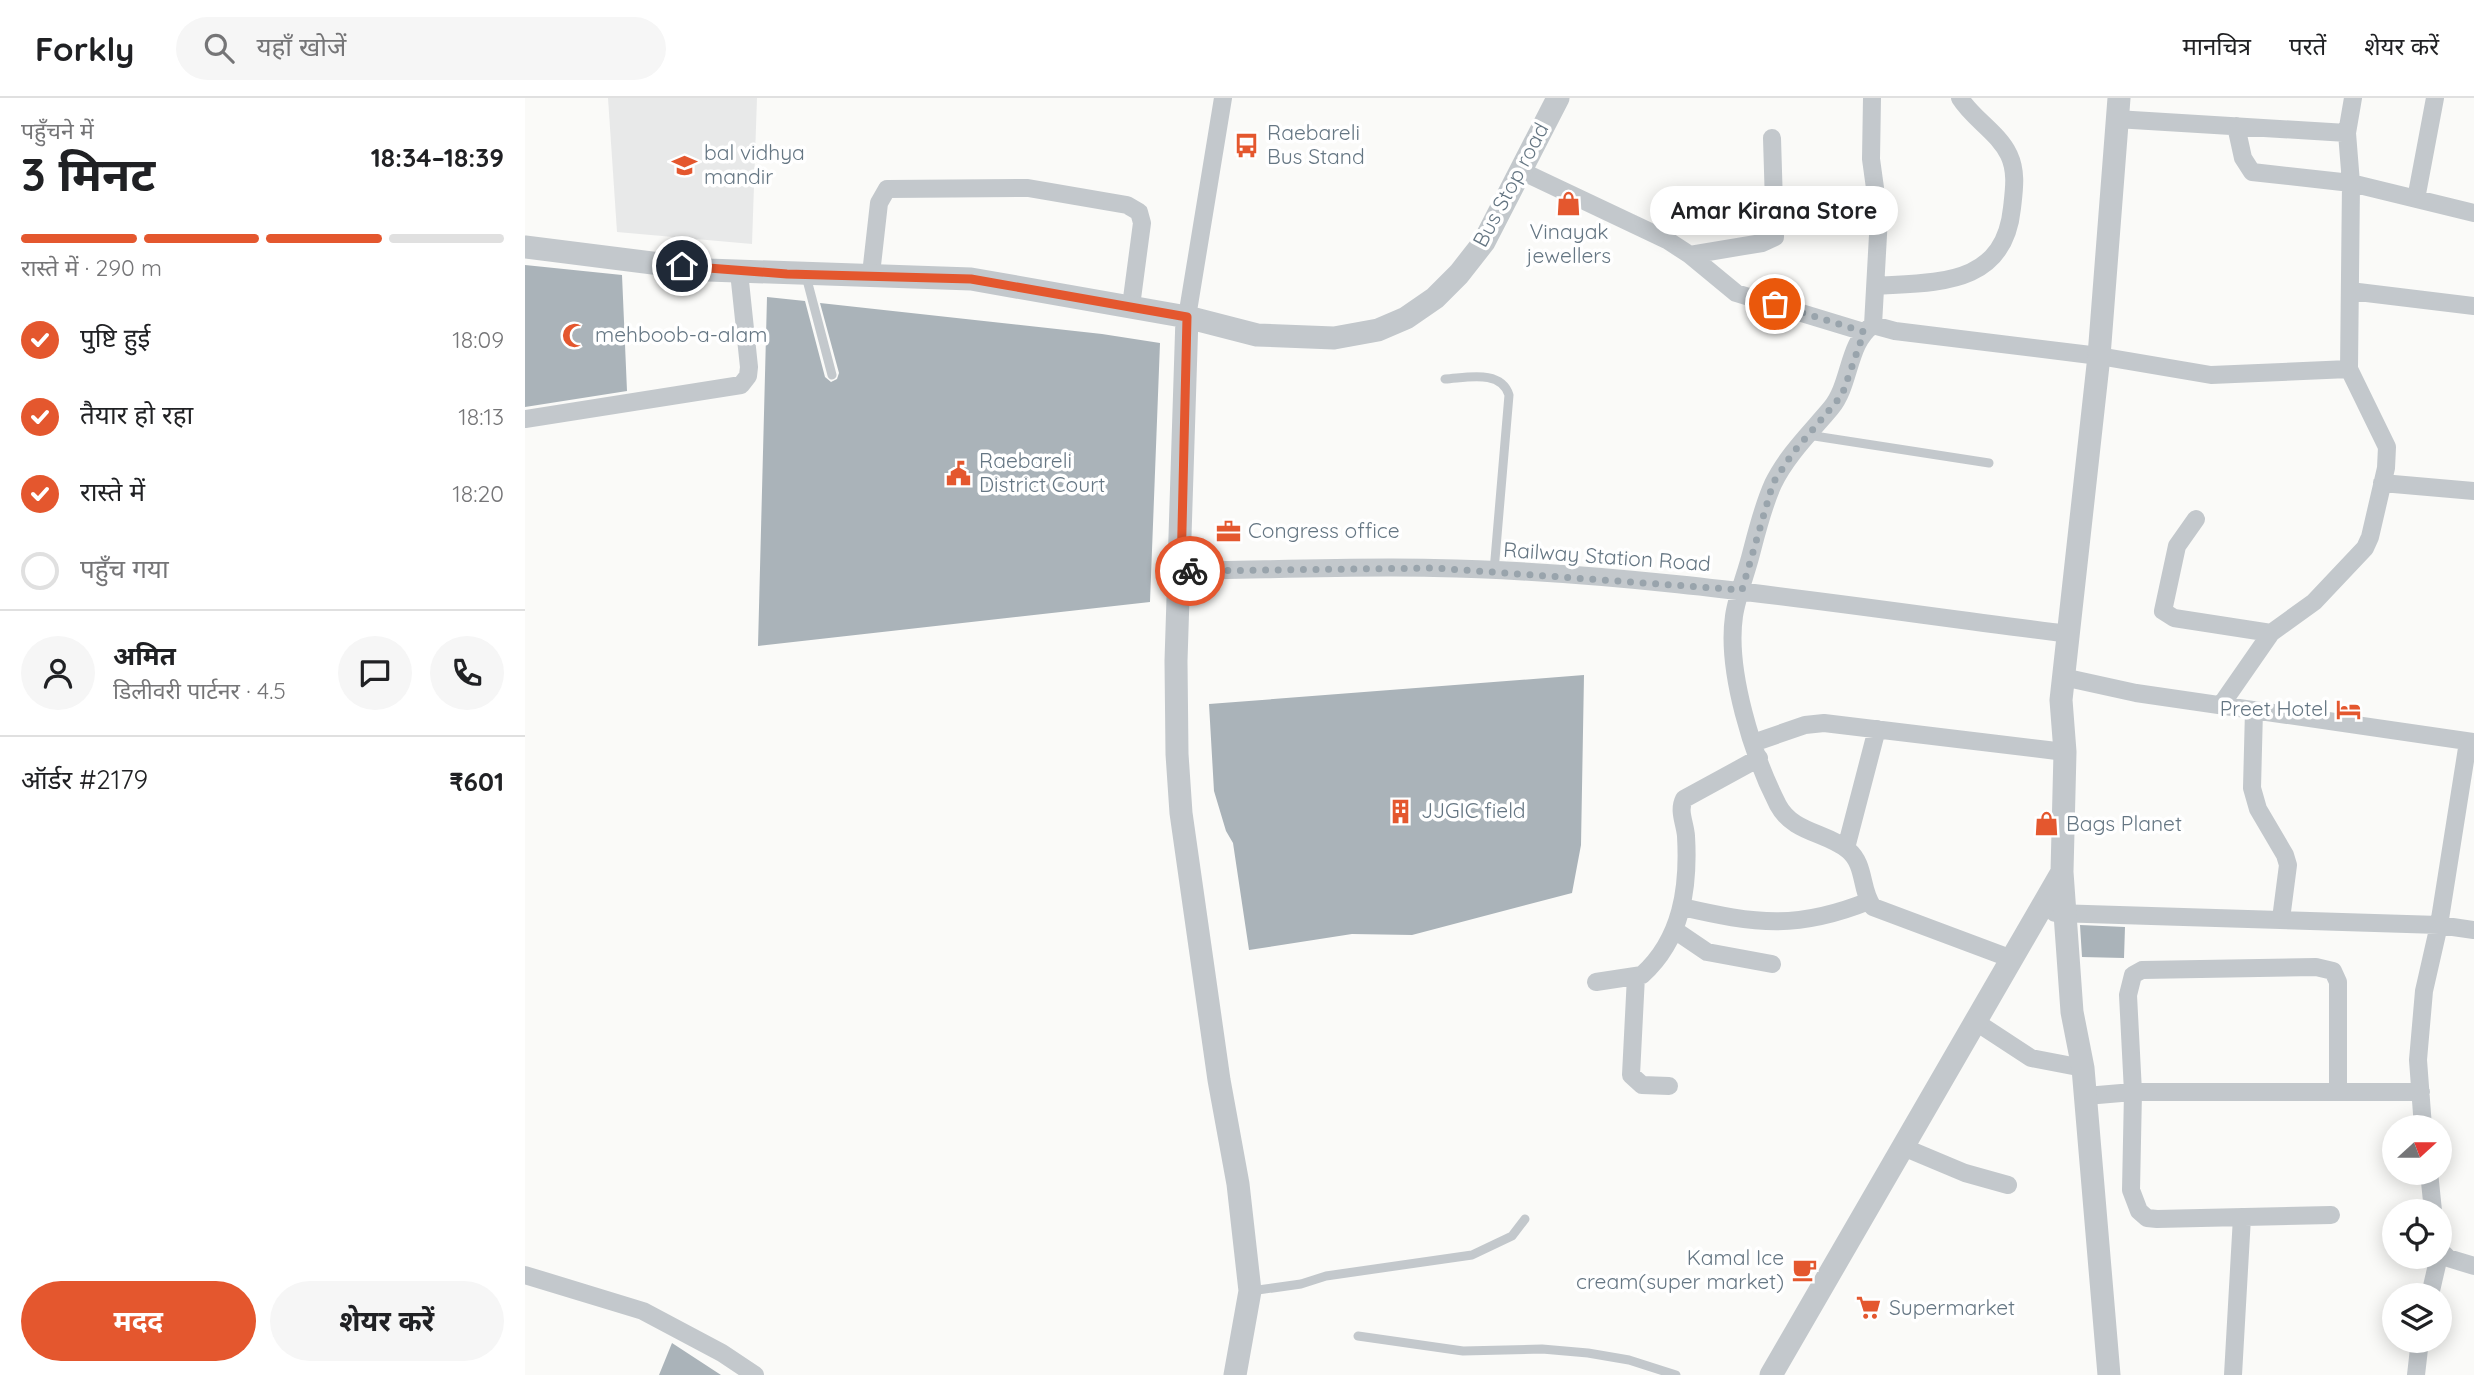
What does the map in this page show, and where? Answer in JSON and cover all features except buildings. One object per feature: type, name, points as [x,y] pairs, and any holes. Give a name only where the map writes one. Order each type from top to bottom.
[{"type":"street","points":[[1223,98],[1187,317],[1176,695],[1181,813],[1219,1080],[1238,1184],[1249,1291],[1235,1375]]},
{"type":"street","name":"Bus Stop road","points":[[525,247],[739,272],[971,279],[1131,306],[1187,317],[1223,328],[1292,338],[1334,338],[1378,330],[1397,322],[1436,298],[1459,274],[1484,242],[1558,98]]},
{"type":"street","points":[[1872,98],[1871,159],[1879,217],[1876,286],[1868,328],[1842,395],[1773,483],[1734,615],[1738,681],[1756,751],[1779,806],[1793,822],[1846,848],[1859,865],[1869,901],[1881,912],[2012,959]]},
{"type":"street","points":[[1876,286],[1952,280],[1995,256],[2010,231],[2014,183],[2012,162],[2002,144],[1960,98]]},
{"type":"street","points":[[2221,705],[2271,633],[2314,602],[2365,548],[2386,468],[2385,440],[2349,369],[2351,183],[2347,133],[2353,98]]},
{"type":"street","points":[[2416,199],[2435,98]]},
{"type":"street","points":[[2109,1375],[2083,1068],[2072,1012],[2062,872],[2065,752],[2061,700],[2099,356],[2117,109],[2236,126],[2347,133]]},
{"type":"street","points":[[2236,126],[2243,158],[2252,173],[2351,183],[2474,214]]},
{"type":"street","points":[[1690,255],[1762,243],[1775,237],[1772,138]]},
{"type":"street","points":[[1521,171],[1651,232],[1690,255],[1736,293],[1868,328],[2099,356],[2211,375],[2349,369]]},
{"type":"street","points":[[871,274],[879,203],[887,189],[1036,188],[1127,205],[1139,212],[1142,223],[1131,306]]},
{"type":"street","points":[[525,419],[741,385],[748,376],[749,367],[739,272]]},
{"type":"street","points":[[2350,291],[2474,306]]},
{"type":"street","points":[[2382,483],[2474,491]]},
{"type":"street","points":[[2196,519],[2177,546],[2163,611],[2174,618],[2271,633]]},
{"type":"street","name":"Railway Station Road","points":[[1181,571],[1435,568],[1494,571],[1742,590],[2070,634]]},
{"type":"street","points":[[2063,677],[2136,693],[2471,742],[2439,925],[2424,990],[2420,1027],[2422,1115]]},
{"type":"street","points":[[2254,710],[2252,788],[2258,809],[2288,865],[2281,919]]},
{"type":"street","points":[[1596,982],[1636,976],[1650,968],[1676,930],[1682,907],[1686,852],[1681,805],[1691,794],[1756,751],[1805,725],[1824,723],[2065,752]]},
{"type":"street","points":[[1846,848],[1877,729]]},
{"type":"street","points":[[1771,1375],[2062,872]]},
{"type":"street","points":[[1682,907],[1766,923],[1819,919],[1869,901]]},
{"type":"street","points":[[2037,914],[2281,919],[2439,925],[2474,930]]},
{"type":"street","points":[[1676,930],[1707,953],[1772,964]]},
{"type":"street","points":[[2331,1216],[2157,1219],[2147,1218],[2139,1211],[2131,1190],[2133,1092],[2128,995],[2133,975],[2142,970],[2316,967],[2333,971],[2338,982],[2338,1092]]},
{"type":"street","points":[[1636,976],[1631,1075],[1642,1085],[1669,1086]]},
{"type":"street","points":[[1976,1022],[2031,1058],[2083,1068]]},
{"type":"street","points":[[2085,1096],[2133,1092],[2421,1092]]},
{"type":"street","points":[[1903,1147],[1978,1178],[2007,1185]]},
{"type":"street","points":[[2233,1375],[2242,1217]]},
{"type":"street","points":[[2452,1259],[2474,1265]]},
{"type":"street","points":[[525,1275],[643,1311],[722,1353],[755,1375]]},
{"type":"street","points":[[2417,1375],[2419,1353]]},
{"type":"lane","points":[[805,274],[832,375]]},
{"type":"lane","points":[[1445,379],[1493,378],[1507,387],[1509,395],[1494,571]]},
{"type":"lane","points":[[1808,435],[1989,463]]},
{"type":"lane","points":[[1249,1291],[1301,1284],[1327,1276],[1472,1255],[1512,1236],[1525,1219]]},
{"type":"lane","points":[[1358,1336],[1463,1351],[1542,1349],[1588,1353],[1629,1360],[1676,1375]]},
{"type":"shaded area","name":"bal vidhya mandir","points":[[608,98],[757,98],[752,244],[617,232]]},
{"type":"way so far","points":[[1190,571],[1435,568],[1742,590],[1773,483],[1792,454],[1842,395],[1854,352],[1864,332],[1775,304]]},
{"type":"place","name":"Raebareli Bus Stand","points":[[1247,145]]},
{"type":"place","name":"bal vidhya mandir","points":[[684,165]]},
{"type":"place","name":"Vinayak jewellers","points":[[1569,203]]},
{"type":"place","name":"Amar Kirana Store","points":[[1775,304]]},
{"type":"place","name":"mehboob-a-alam","points":[[575,335]]},
{"type":"place","name":"Raebareli District Court","points":[[959,473]]},
{"type":"place","name":"Congress office","points":[[1228,531]]},
{"type":"place","name":"Preet Hotel","points":[[2348,709]]},
{"type":"place","name":"JJGIC field","points":[[1401,811]]},
{"type":"place","name":"Bags Planet","points":[[2046,824]]},
{"type":"place","name":"Kamal Ice cream(super market)","points":[[1804,1270]]},
{"type":"place","name":"Supermarket","points":[[1869,1308]]},
{"type":"route","points":[[682,266],[787,274],[912,275],[971,279],[1187,317],[1181,571],[1190,571]]}]
